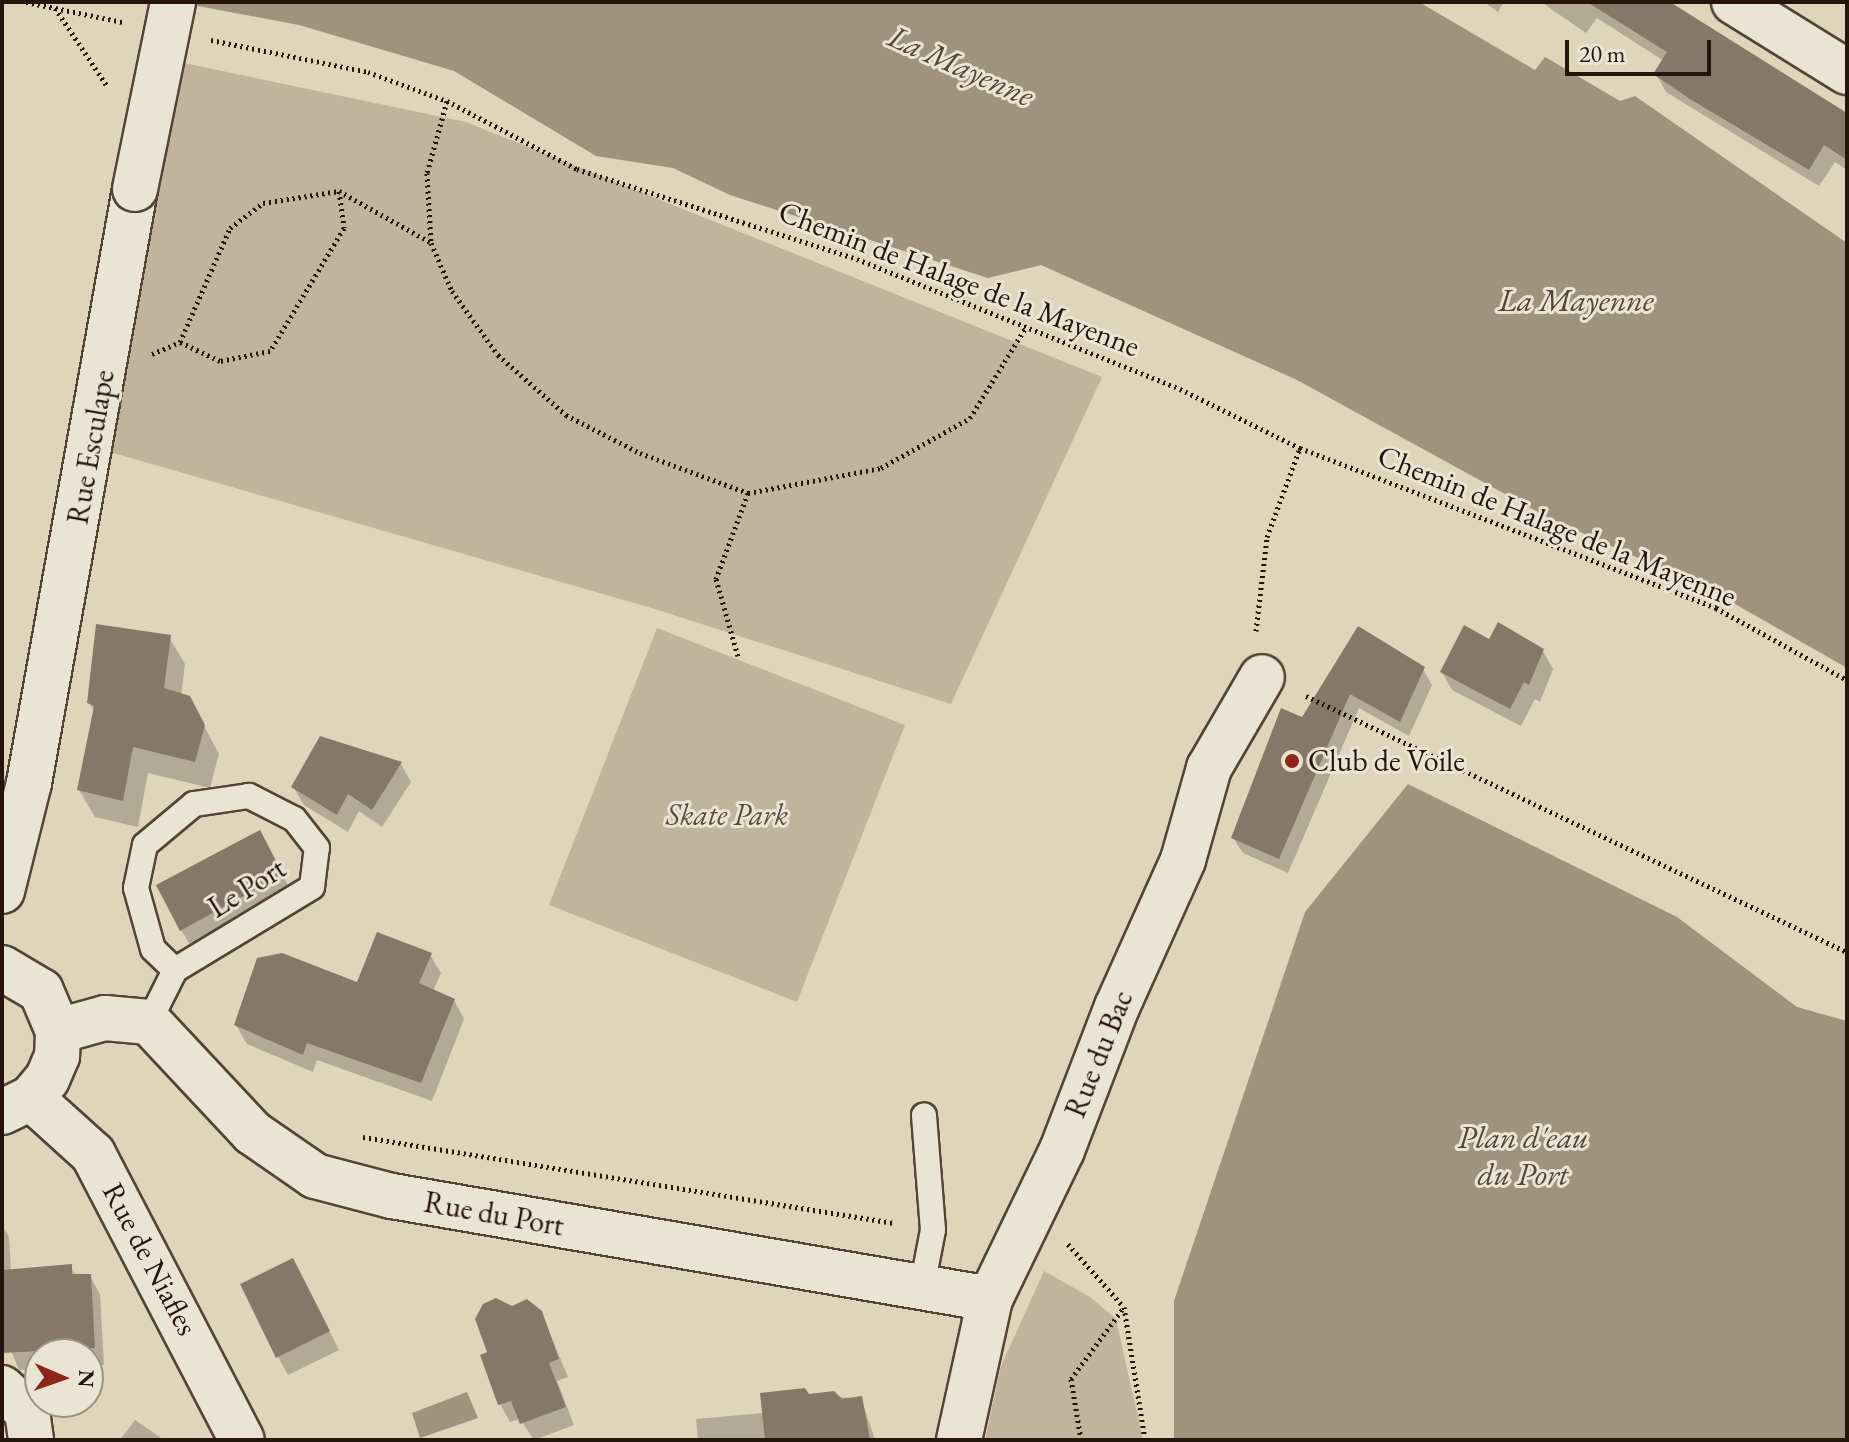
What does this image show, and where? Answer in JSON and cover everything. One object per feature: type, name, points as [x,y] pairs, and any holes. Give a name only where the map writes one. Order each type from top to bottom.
[{"type":"street","name":"Rue Esculape","points":[[2,891],[29,783],[135,189],[173,2]]},
{"type":"street","points":[[1734,2],[1847,72]]},
{"type":"street","name":"Rue du Bac","points":[[959,1440],[990,1299],[1035,1206],[1183,860],[1209,768],[1262,677]]},
{"type":"street","points":[[2,968],[41,991],[58,1031],[57,1056],[17,1105]]},
{"type":"street","points":[[58,1031],[105,1018],[149,1022]]},
{"type":"street","name":"Rue du Port","points":[[149,1022],[253,1133],[315,1176],[392,1196],[990,1299]]},
{"type":"street","name":"Rue de Niafles","points":[[17,1105],[93,1154],[242,1440]]},
{"type":"street","points":[[2,1388],[27,1411],[31,1440]]},
{"type":"lane","name":"Le Port","points":[[249,796],[294,819],[317,848],[312,887],[175,970],[153,949],[136,888],[145,845],[194,804],[249,796]]},
{"type":"lane","points":[[149,1022],[175,970]]},
{"type":"lane","points":[[922,1287],[933,1230],[924,1115]]},
{"type":"path","points":[[26,2],[129,23]]},
{"type":"path","points":[[55,8],[116,100]]},
{"type":"path","name":"Chemin de Halage de la Mayenne","points":[[204,38],[368,72],[447,101],[577,169],[857,259],[1180,389],[1300,448],[1716,608],[1847,680]]},
{"type":"path","points":[[447,101],[427,173],[431,243],[452,291],[498,355],[566,415],[640,453],[748,493],[881,468],[970,418],[1026,327]]},
{"type":"path","points":[[107,359],[141,358],[180,342],[230,228],[263,203],[339,191],[431,243]]},
{"type":"path","points":[[180,342],[220,361],[270,351],[344,228],[339,191]]},
{"type":"path","points":[[1300,448],[1267,537],[1255,621],[1262,677],[1847,952]]},
{"type":"path","points":[[738,656],[716,579],[748,493]]},
{"type":"path","points":[[346,1134],[933,1230]]},
{"type":"path","points":[[1035,1206],[1124,1307],[1145,1440]]},
{"type":"path","points":[[1081,1440],[1071,1379],[1124,1307]]},
{"type":"green space","points":[[184,63],[466,122],[1102,377],[951,704],[655,609],[103,450]]},
{"type":"green space","name":"Skate Park","points":[[657,628],[905,725],[797,1002],[549,905]]},
{"type":"green space","points":[[1044,1271],[1090,1297],[1116,1319],[1143,1440],[985,1440],[1001,1366]]},
{"type":"water","name":"La Mayenne","points":[[177,2],[1419,2],[1535,70],[1545,57],[1620,101],[1635,96],[1847,243],[1847,668],[1716,593],[1549,518],[1297,380],[1041,265],[988,278],[730,195],[673,168],[596,156],[454,71],[299,25]]},
{"type":"water","name":"Plan d'eau du Port","points":[[1408,784],[1677,917],[1797,1007],[1847,1021],[1847,1440],[1174,1440],[1174,1301],[1305,912]]},
{"type":"water","points":[[467,1392],[478,1418],[420,1438],[412,1413]]},
{"type":"building","points":[[1587,2],[1670,2],[1847,113],[1847,160],[1824,145],[1809,170],[1690,99],[1653,74],[1667,52]]},
{"type":"building","points":[[1498,622],[1544,649],[1529,685],[1524,682],[1510,709],[1440,672],[1464,625],[1489,639]]},
{"type":"building","points":[[96,624],[171,635],[164,688],[190,696],[205,725],[195,762],[133,747],[123,801],[77,790],[94,706],[87,703]]},
{"type":"building","points":[[1358,626],[1425,667],[1400,722],[1350,694],[1279,859],[1231,838],[1281,708],[1302,717]]},
{"type":"building","points":[[320,736],[402,762],[372,810],[348,794],[337,815],[291,787]]},
{"type":"building","points":[[260,830],[283,874],[180,931],[156,885]]},
{"type":"building","points":[[377,932],[432,953],[419,983],[455,999],[421,1083],[307,1043],[303,1055],[234,1025],[257,958],[282,953],[357,982]]},
{"type":"building","points":[[293,1258],[330,1331],[276,1358],[240,1284]]},
{"type":"building","points":[[72,1264],[72,1274],[91,1274],[94,1338],[24,1338],[24,1352],[2,1353],[2,1270]]},
{"type":"building","points":[[496,1298],[512,1306],[527,1299],[542,1311],[559,1359],[549,1363],[566,1407],[520,1424],[511,1401],[498,1405],[480,1355],[487,1352],[475,1319],[483,1304]]},
{"type":"building","points":[[805,1388],[809,1394],[834,1391],[842,1399],[862,1396],[870,1440],[765,1440],[760,1393]]},
{"type":"place","name":"Club de Voile","points":[[1292,761]]}]
